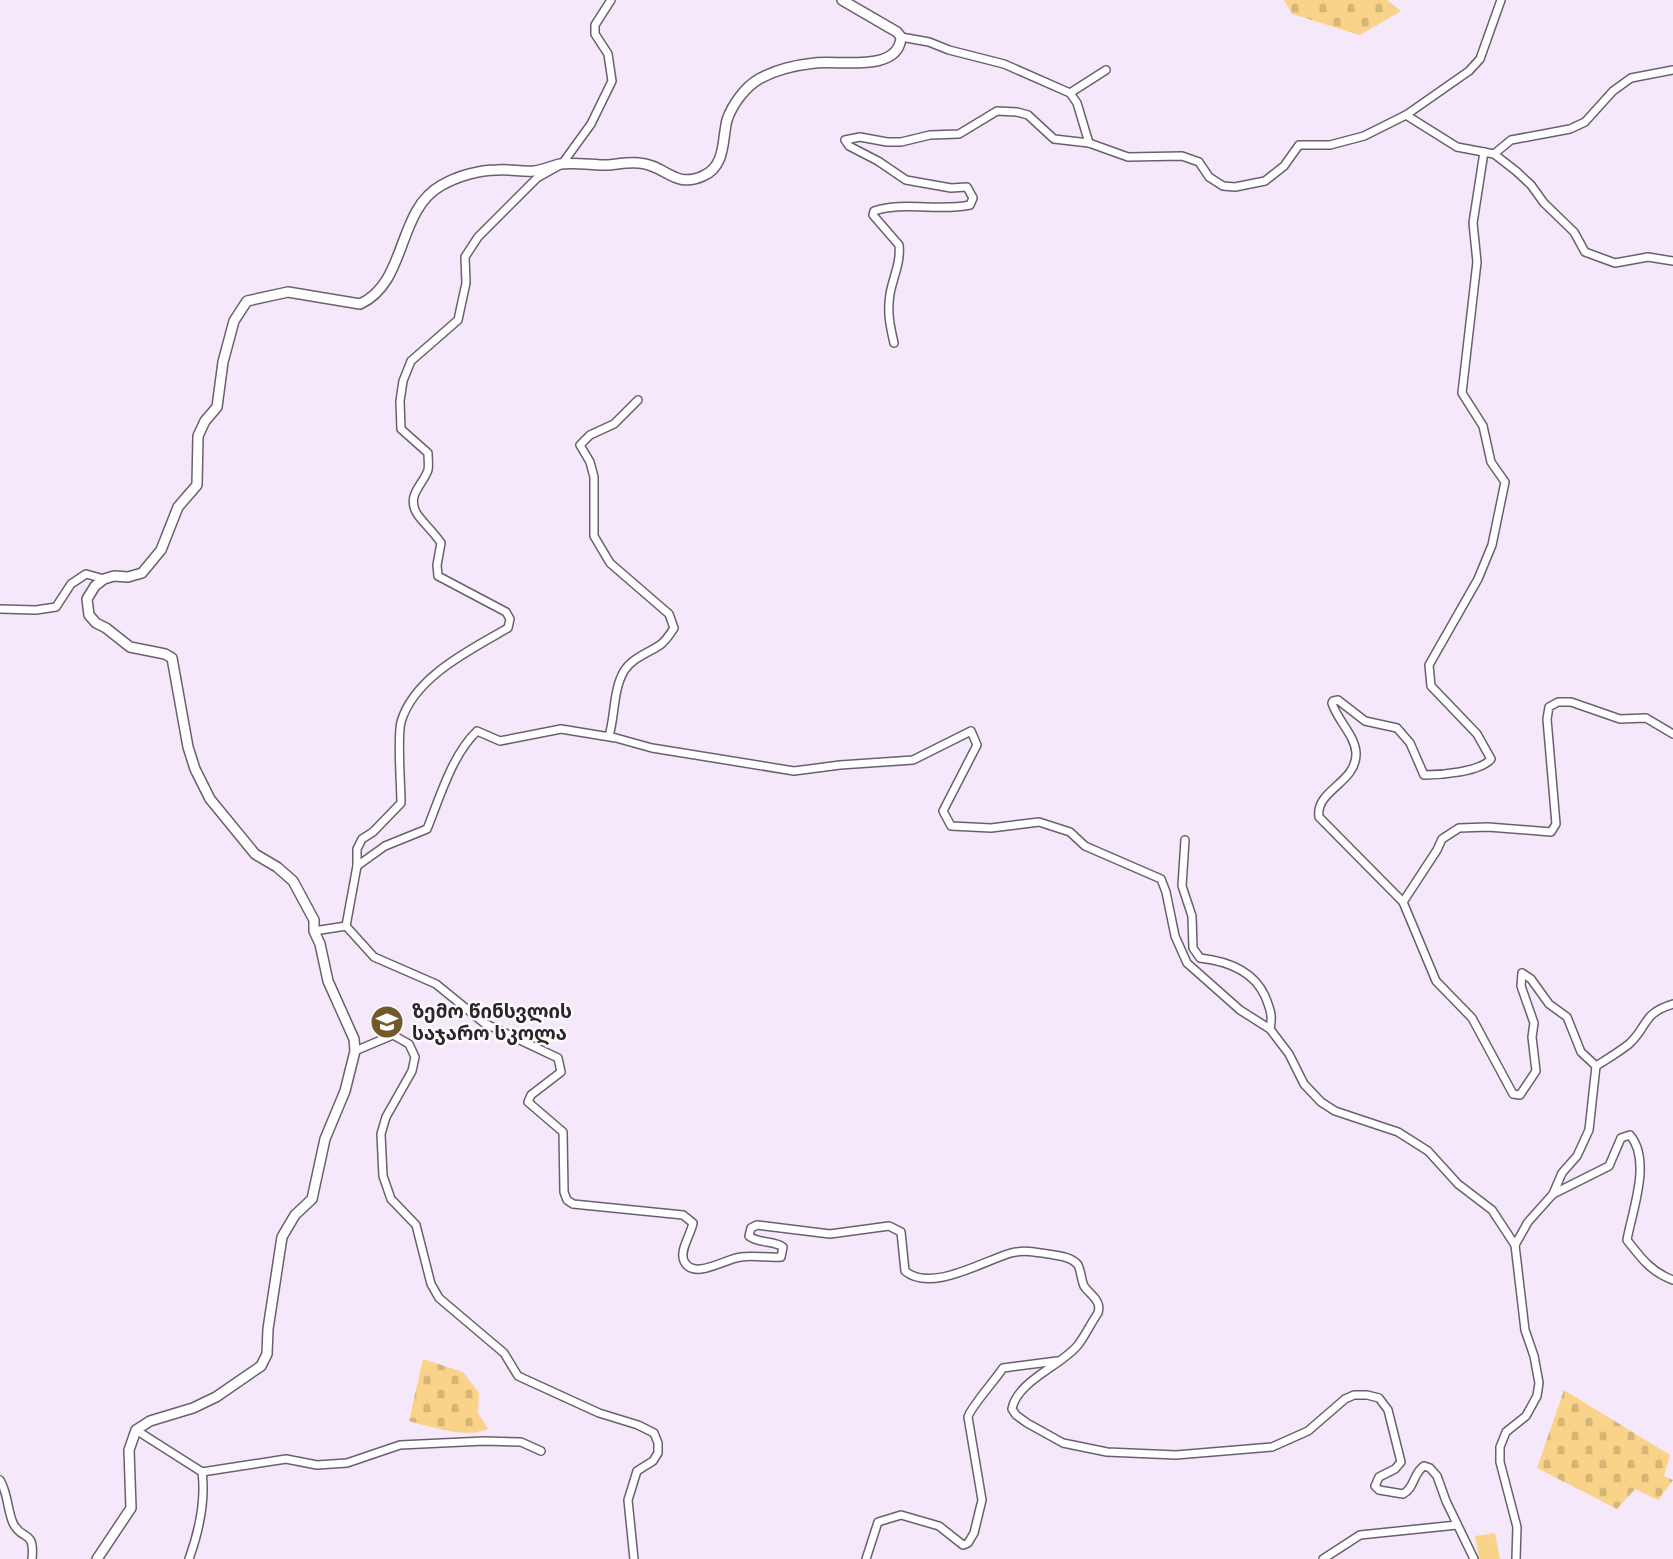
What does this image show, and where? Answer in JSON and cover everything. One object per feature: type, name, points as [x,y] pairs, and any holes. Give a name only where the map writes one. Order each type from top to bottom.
[{"type":"street","points":[[346,926],[357,866],[357,849],[362,839],[373,832],[401,803],[400,724],[411,698],[451,661],[508,628],[510,619],[506,611],[438,576],[441,543],[417,514],[413,502],[416,487],[428,470],[428,453],[401,429],[400,401],[403,381],[411,361],[458,320],[466,284],[465,257],[478,237],[537,178],[562,164],[591,124],[612,81],[608,54],[594,34],[594,25],[611,0]]},
{"type":"street","points":[[97,1559],[131,1508],[130,1450],[136,1430],[150,1421],[193,1408],[216,1397],[261,1366],[267,1354],[268,1329],[282,1237],[295,1215],[312,1199],[325,1139],[345,1091],[355,1051],[354,1039],[328,981],[320,944],[314,931],[314,920],[293,881],[277,867],[255,854],[210,799],[195,769],[188,747],[172,658],[166,654],[130,647],[96,623],[89,615],[87,599],[95,586],[104,579],[142,573],[161,551],[178,507],[197,485],[198,436],[205,421],[217,407],[223,362],[234,321],[247,301],[288,292],[360,304],[368,301],[394,267],[414,216],[429,194],[439,186],[477,172],[536,171],[562,164],[638,163],[655,166],[668,176],[680,180],[696,179],[710,172],[721,157],[731,110],[757,80],[783,69],[816,63],[882,60],[895,54],[901,43],[897,32],[842,0]]},
{"type":"street","points":[[894,344],[888,312],[890,290],[899,265],[899,245],[873,215],[874,211],[915,207],[954,208],[970,205],[973,198],[967,187],[930,185],[899,177],[878,161],[849,146],[845,140],[860,137],[901,142],[930,135],[959,134],[997,111],[1017,112],[1027,115],[1054,139],[1090,143],[1128,157],[1182,156],[1199,162],[1209,177],[1223,186],[1235,187],[1265,181],[1284,166],[1299,145],[1330,145],[1364,136],[1406,115],[1469,71],[1480,59],[1501,0]]},
{"type":"street","points":[[901,37],[929,42],[1004,64],[1070,93],[1077,103],[1090,143]]},
{"type":"street","points":[[1070,93],[1106,70]]},
{"type":"street","points":[[1494,154],[1511,140],[1570,130],[1586,122],[1613,91],[1631,78],[1673,70]]},
{"type":"street","points":[[1406,115],[1457,147],[1494,154],[1531,185],[1544,203],[1574,232],[1585,252],[1615,263],[1648,257],[1673,261]]},
{"type":"street","points":[[1484,152],[1473,223],[1477,262],[1462,393],[1483,426],[1491,462],[1504,482],[1492,545],[1478,579],[1429,664],[1431,686],[1477,734],[1490,759],[1478,767],[1424,775],[1410,744],[1397,728],[1365,721],[1338,700],[1333,701],[1335,714],[1354,743],[1355,761],[1345,780],[1321,800],[1318,807],[1319,817],[1403,902],[1436,981],[1472,1017],[1513,1094],[1520,1095],[1535,1070],[1532,1037],[1534,1023],[1521,986],[1521,973],[1531,979],[1549,1004],[1567,1017],[1581,1052],[1597,1066]]},
{"type":"street","points":[[609,736],[619,685],[625,669],[639,657],[663,644],[674,628],[669,614],[610,563],[594,536],[594,477],[580,445],[590,435],[614,424],[638,400]]},
{"type":"street","points":[[0,609],[36,610],[56,607],[71,584],[86,574],[104,579]]},
{"type":"street","points":[[1403,902],[1442,839],[1459,828],[1488,827],[1551,832],[1556,824],[1547,719],[1549,707],[1558,702],[1571,702],[1620,719],[1646,718],[1673,734]]},
{"type":"street","points":[[357,866],[385,846],[427,828],[450,773],[469,739],[477,731],[499,741],[561,729],[609,736],[652,748],[794,771],[913,760],[971,731],[977,745],[943,811],[951,826],[991,828],[1039,822],[1070,832],[1085,846],[1161,879],[1175,936],[1187,963],[1240,1010],[1270,1029],[1289,1054],[1304,1084],[1321,1102],[1335,1111],[1398,1132],[1429,1151],[1458,1184],[1492,1210],[1515,1245],[1525,1330],[1539,1383],[1537,1396],[1526,1416],[1506,1432],[1500,1447],[1500,1462],[1517,1527],[1516,1559]]},
{"type":"street","points":[[1185,840],[1182,886],[1192,916],[1193,948],[1200,958],[1242,969],[1260,985],[1273,1015],[1270,1029]]},
{"type":"street","points":[[314,931],[346,926]]},
{"type":"street","points":[[346,926],[374,957],[436,984],[484,1023],[558,1058],[561,1072],[531,1095],[528,1102],[563,1132],[564,1192],[566,1200],[573,1205],[683,1215],[692,1223],[683,1253],[684,1261],[689,1267],[701,1269],[737,1257],[781,1257],[783,1247],[749,1236],[751,1228],[757,1225],[830,1234],[889,1226],[901,1232],[905,1271],[912,1277],[923,1279],[937,1279],[1013,1252],[1030,1251],[1062,1256],[1077,1265],[1085,1286],[1099,1307],[1078,1345],[1020,1394],[1012,1409],[1027,1423],[1063,1443],[1107,1452],[1176,1455],[1272,1447],[1308,1431],[1345,1399],[1354,1395],[1379,1398],[1388,1410],[1401,1462],[1395,1469],[1379,1477],[1376,1486],[1379,1490],[1402,1494],[1409,1491],[1420,1468],[1430,1468],[1437,1476],[1474,1559]]},
{"type":"street","points":[[1515,1245],[1528,1222],[1553,1194],[1562,1173],[1577,1156],[1589,1129],[1597,1066],[1631,1042],[1647,1017],[1660,1008],[1673,1004]]},
{"type":"street","points":[[355,1051],[393,1035],[409,1044],[415,1057],[412,1071],[386,1117],[381,1134],[383,1175],[391,1199],[416,1225],[431,1284],[439,1298],[504,1353],[517,1376],[599,1413],[654,1433],[659,1443],[658,1453],[653,1461],[637,1471],[628,1500],[634,1559]]},
{"type":"street","points":[[1553,1194],[1606,1168],[1612,1162],[1621,1138],[1630,1135],[1639,1161],[1640,1187],[1627,1240],[1651,1269],[1658,1275],[1673,1280]]},
{"type":"street","points":[[866,1559],[878,1522],[901,1515],[939,1526],[963,1545],[968,1543],[974,1533],[982,1500],[971,1444],[969,1411],[987,1392],[1003,1368],[1058,1361]]},
{"type":"street","points":[[136,1430],[202,1472],[286,1460],[317,1465],[347,1463],[400,1445],[521,1442],[541,1451]]},
{"type":"street","points":[[189,1559],[200,1522],[204,1485],[202,1472]]},
{"type":"street","points":[[0,1480],[13,1524],[29,1537],[33,1545],[32,1559]]},
{"type":"street","points":[[1323,1559],[1360,1535],[1457,1525]]},
{"type":"green space","points":[[1284,0],[1387,0],[1401,11],[1360,35],[1292,14]]},
{"type":"green space","points":[[423,1359],[463,1372],[479,1393],[478,1413],[488,1429],[470,1433],[459,1432],[409,1421]]},
{"type":"green space","points":[[1564,1390],[1670,1455],[1664,1476],[1673,1480],[1658,1500],[1635,1489],[1617,1509],[1537,1468]]},
{"type":"green space","points":[[1495,1533],[1500,1559],[1479,1559],[1475,1536]]},
{"type":"place","name":"ზემო წინსვლის საჯარო სკოლა","points":[[387,1022]]}]
